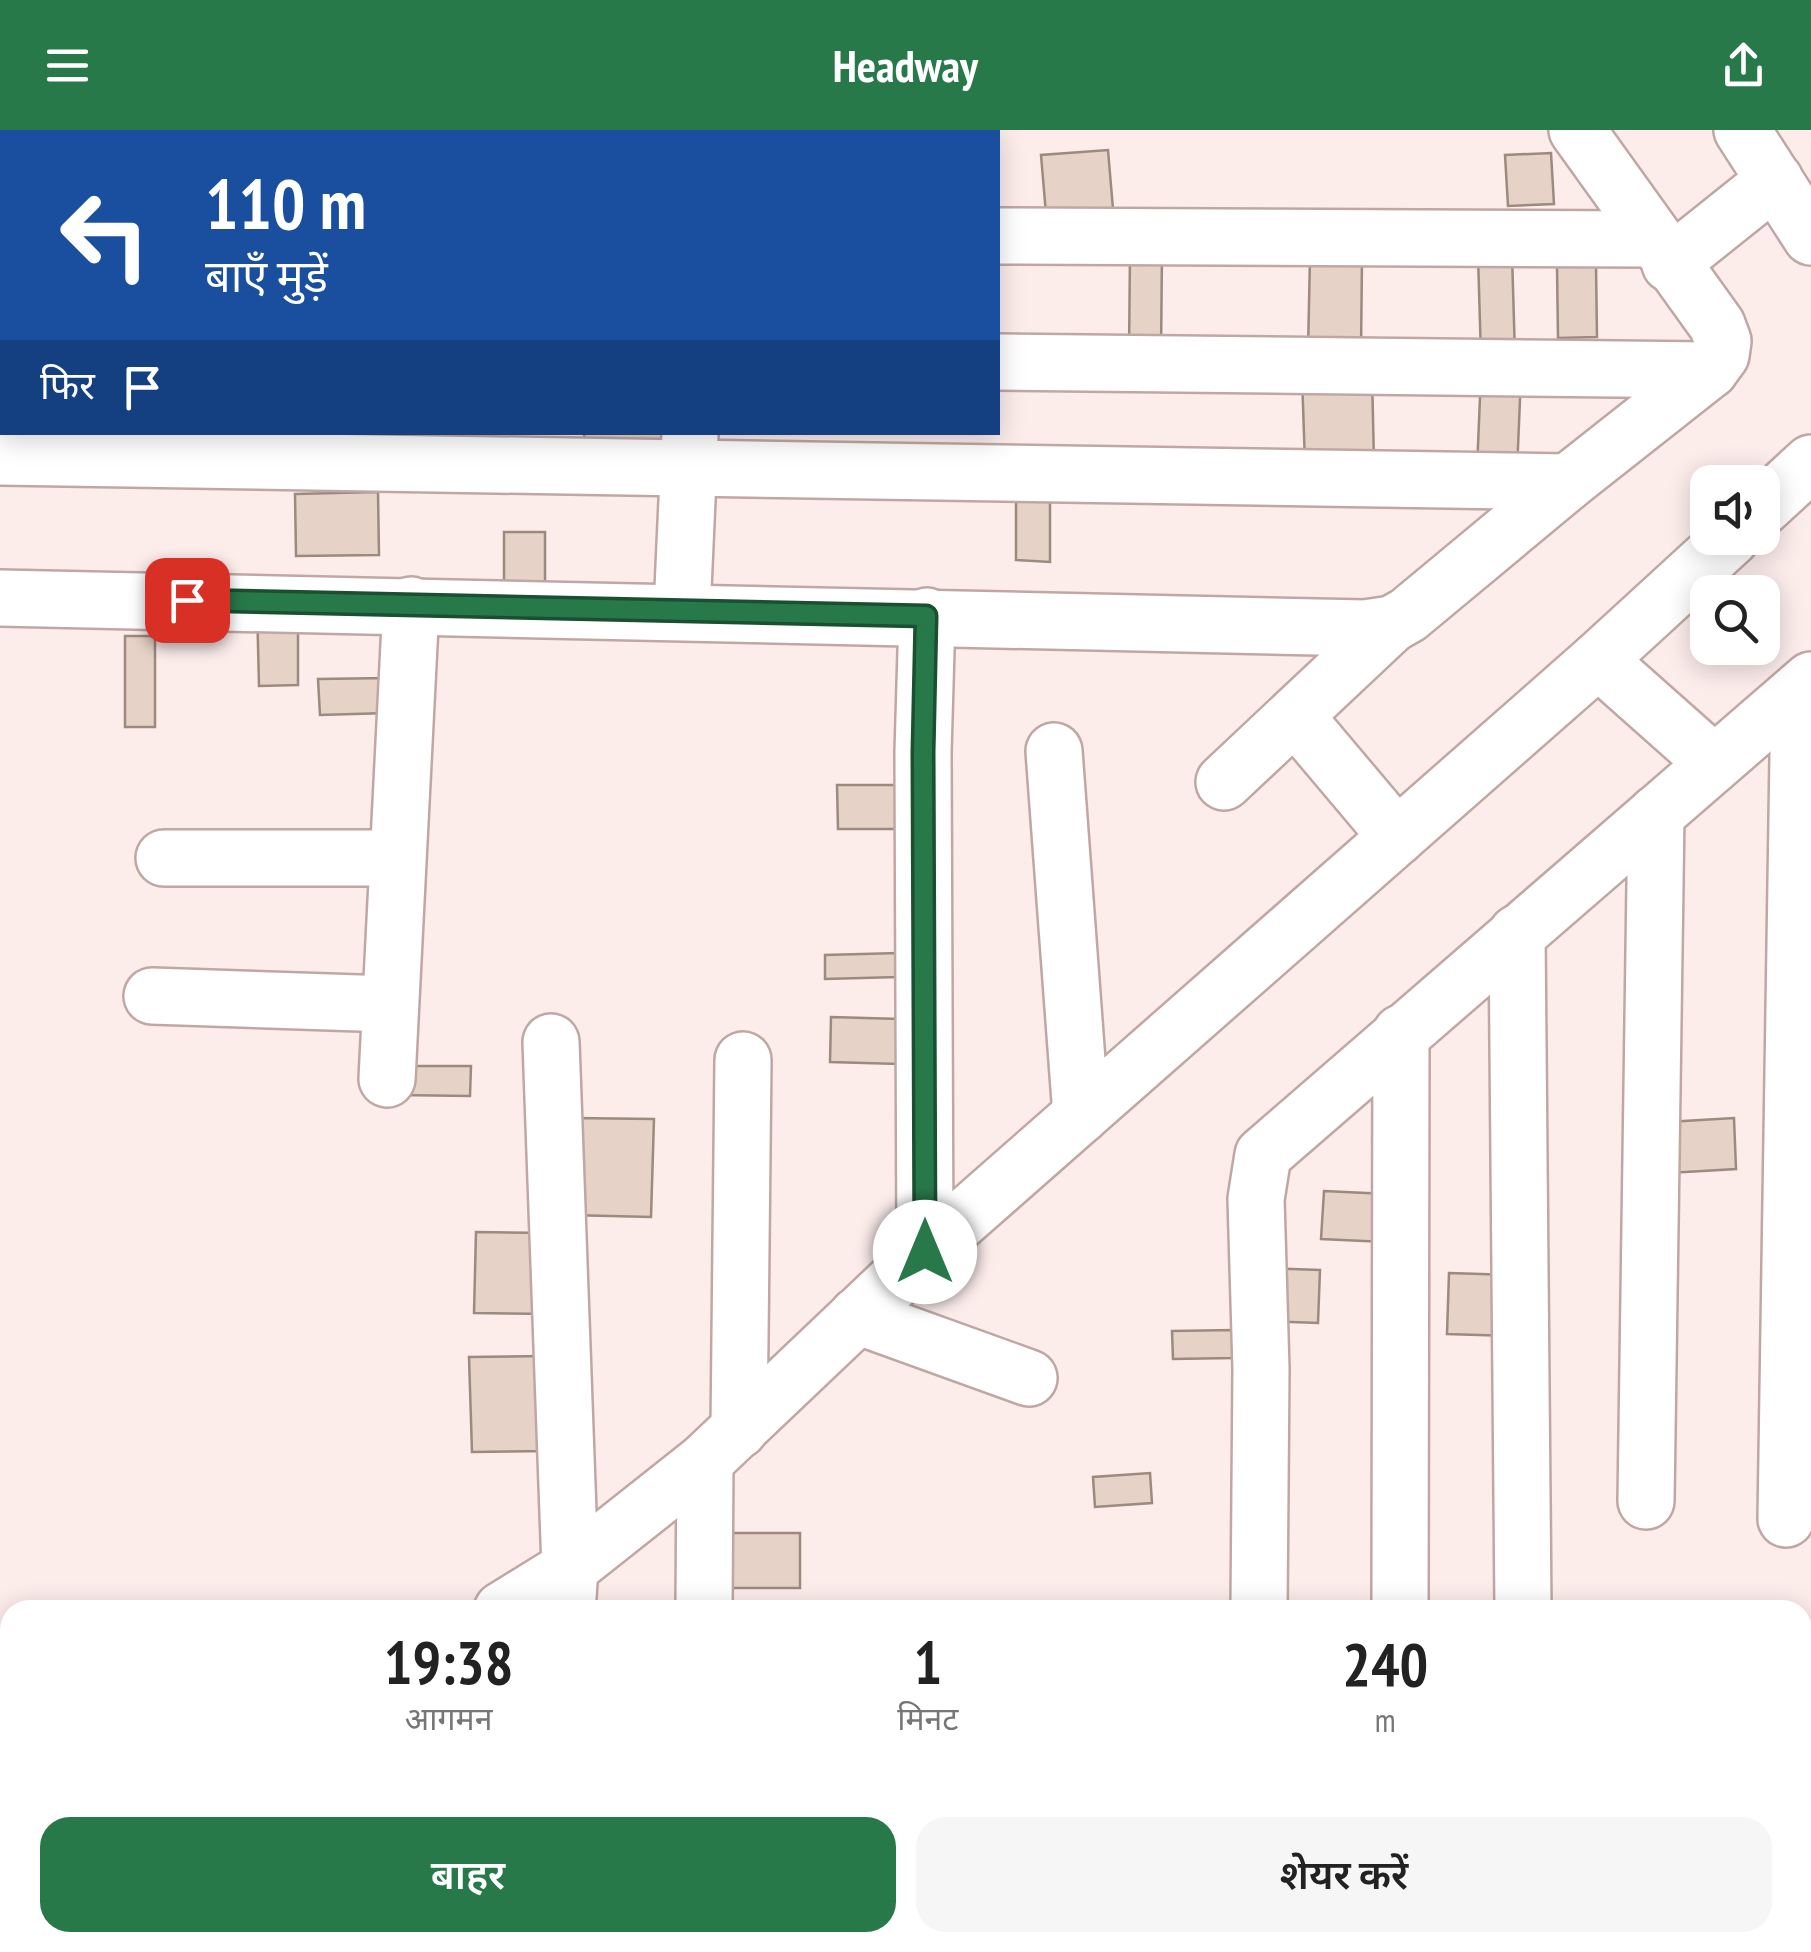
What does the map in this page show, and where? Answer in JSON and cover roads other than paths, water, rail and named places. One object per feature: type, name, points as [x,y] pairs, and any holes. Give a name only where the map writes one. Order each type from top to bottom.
[{"type":"street","points":[[1224,782],[1392,624],[1710,370],[1721,356],[1723,341],[1717,326],[1577,130]]},
{"type":"street","points":[[1742,130],[1811,237]]},
{"type":"street","points":[[1000,236],[1661,251],[1774,180]]},
{"type":"street","points":[[1000,362],[1710,370]]},
{"type":"street","points":[[0,457],[689,451],[1568,482]]},
{"type":"street","points":[[682,611],[689,451]]},
{"type":"street","points":[[1780,491],[1811,463]]},
{"type":"street","points":[[533,1600],[568,1589],[925,1252],[1598,660],[1712,555]]},
{"type":"street","points":[[0,598],[411,604],[1365,628],[1392,624]]},
{"type":"street","points":[[387,1078],[411,604]]},
{"type":"street","points":[[925,1252],[926,616]]},
{"type":"street","points":[[1598,660],[1714,763]]},
{"type":"street","points":[[1259,1600],[1262,1369],[1258,1175],[1263,1155],[1805,686]]},
{"type":"street","points":[[1786,1519],[1805,686]]},
{"type":"street","points":[[1295,716],[1397,837]]},
{"type":"street","points":[[1054,751],[1081,1115]]},
{"type":"street","points":[[1646,1501],[1656,814]]},
{"type":"street","points":[[164,858],[397,858]]},
{"type":"street","points":[[1517,933],[1523,1600]]},
{"type":"street","points":[[152,996],[390,1004]]},
{"type":"street","points":[[1400,1033],[1400,1600]]},
{"type":"street","points":[[550,1042],[568,1589]]},
{"type":"street","points":[[705,1600],[722,1445],[743,1060]]},
{"type":"street","points":[[857,1316],[1028,1378]]}]
